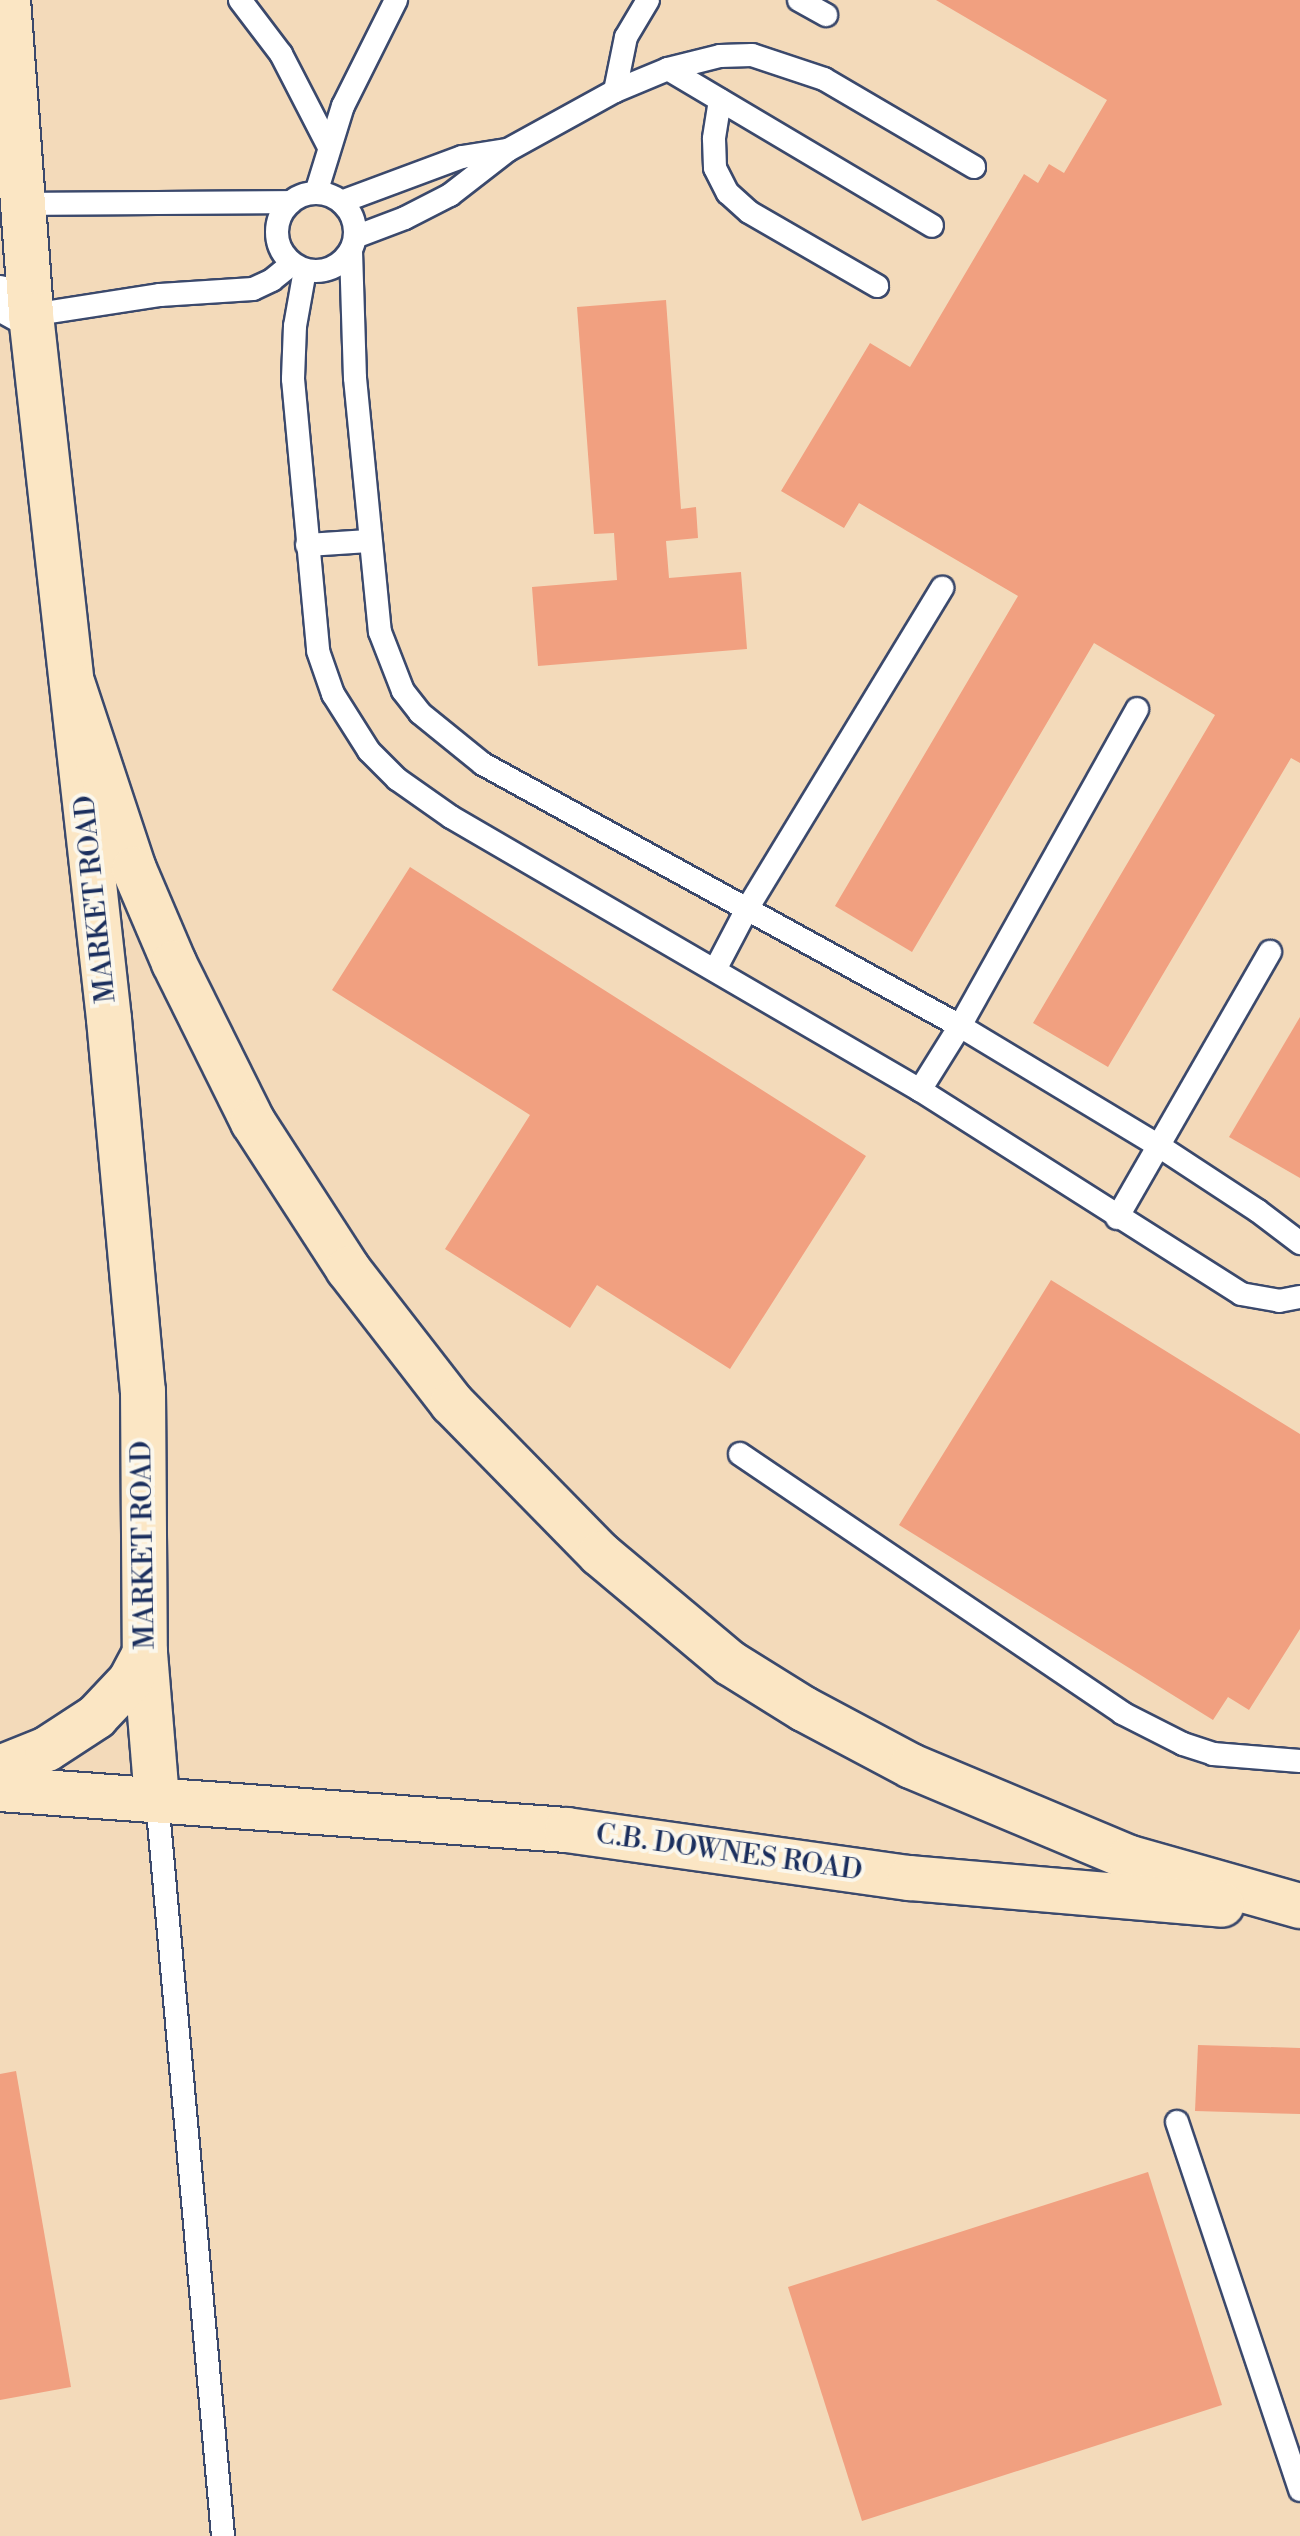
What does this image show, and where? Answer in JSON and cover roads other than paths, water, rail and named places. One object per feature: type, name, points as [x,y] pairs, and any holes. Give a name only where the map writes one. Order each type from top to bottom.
[{"type":"main road","name":"MARKET ROAD","points":[[8,0],[15,306],[73,685],[143,1391],[145,1653],[157,1799]]},
{"type":"main road","points":[[73,685],[134,869],[174,963],[253,1122],[348,1269],[415,1357],[452,1403],[600,1554],[730,1663],[804,1709],[911,1766],[1130,1858],[1300,1906]]},
{"type":"main road","points":[[0,1768],[47,1749],[96,1717],[130,1681],[145,1653]]},
{"type":"main road","name":"C.B. DOWNES ROAD","points":[[0,1789],[567,1830],[910,1878],[1300,1912]]},
{"type":"lane","points":[[240,0],[281,54],[328,145]]},
{"type":"lane","points":[[316,193],[328,145],[396,0]]},
{"type":"lane","points":[[615,91],[626,37],[648,0]]},
{"type":"lane","points":[[799,0],[826,15]]},
{"type":"lane","points":[[15,306],[253,289],[299,267],[331,268],[353,244],[450,195],[508,150],[615,91],[668,69],[720,56],[752,55],[824,79],[974,167]]},
{"type":"lane","points":[[668,69],[932,226]]},
{"type":"lane","points":[[720,100],[714,139],[715,168],[728,193],[749,212],[877,286]]},
{"type":"lane","points":[[341,202],[450,161],[508,150]]},
{"type":"lane","points":[[12,214],[291,202],[316,193],[341,202],[350,212],[353,244],[355,378],[380,632],[403,691],[430,722],[483,764],[960,1026],[1159,1146],[1258,1211],[1300,1243]]},
{"type":"lane","points":[[291,202],[277,226],[278,241],[299,267],[293,379],[318,651],[333,694],[369,751],[397,779],[451,817],[716,968],[920,1090],[1241,1294],[1279,1301],[1300,1297]]},
{"type":"lane","points":[[307,545],[369,541]]},
{"type":"lane","points":[[716,968],[747,909],[942,588]]},
{"type":"lane","points":[[920,1090],[960,1026],[1137,709]]},
{"type":"lane","points":[[1117,1218],[1270,952]]},
{"type":"lane","points":[[740,1454],[1122,1713],[1183,1744],[1213,1754],[1300,1761]]},
{"type":"lane","points":[[157,1799],[223,2536]]},
{"type":"lane","points":[[1177,2122],[1300,2490]]}]
